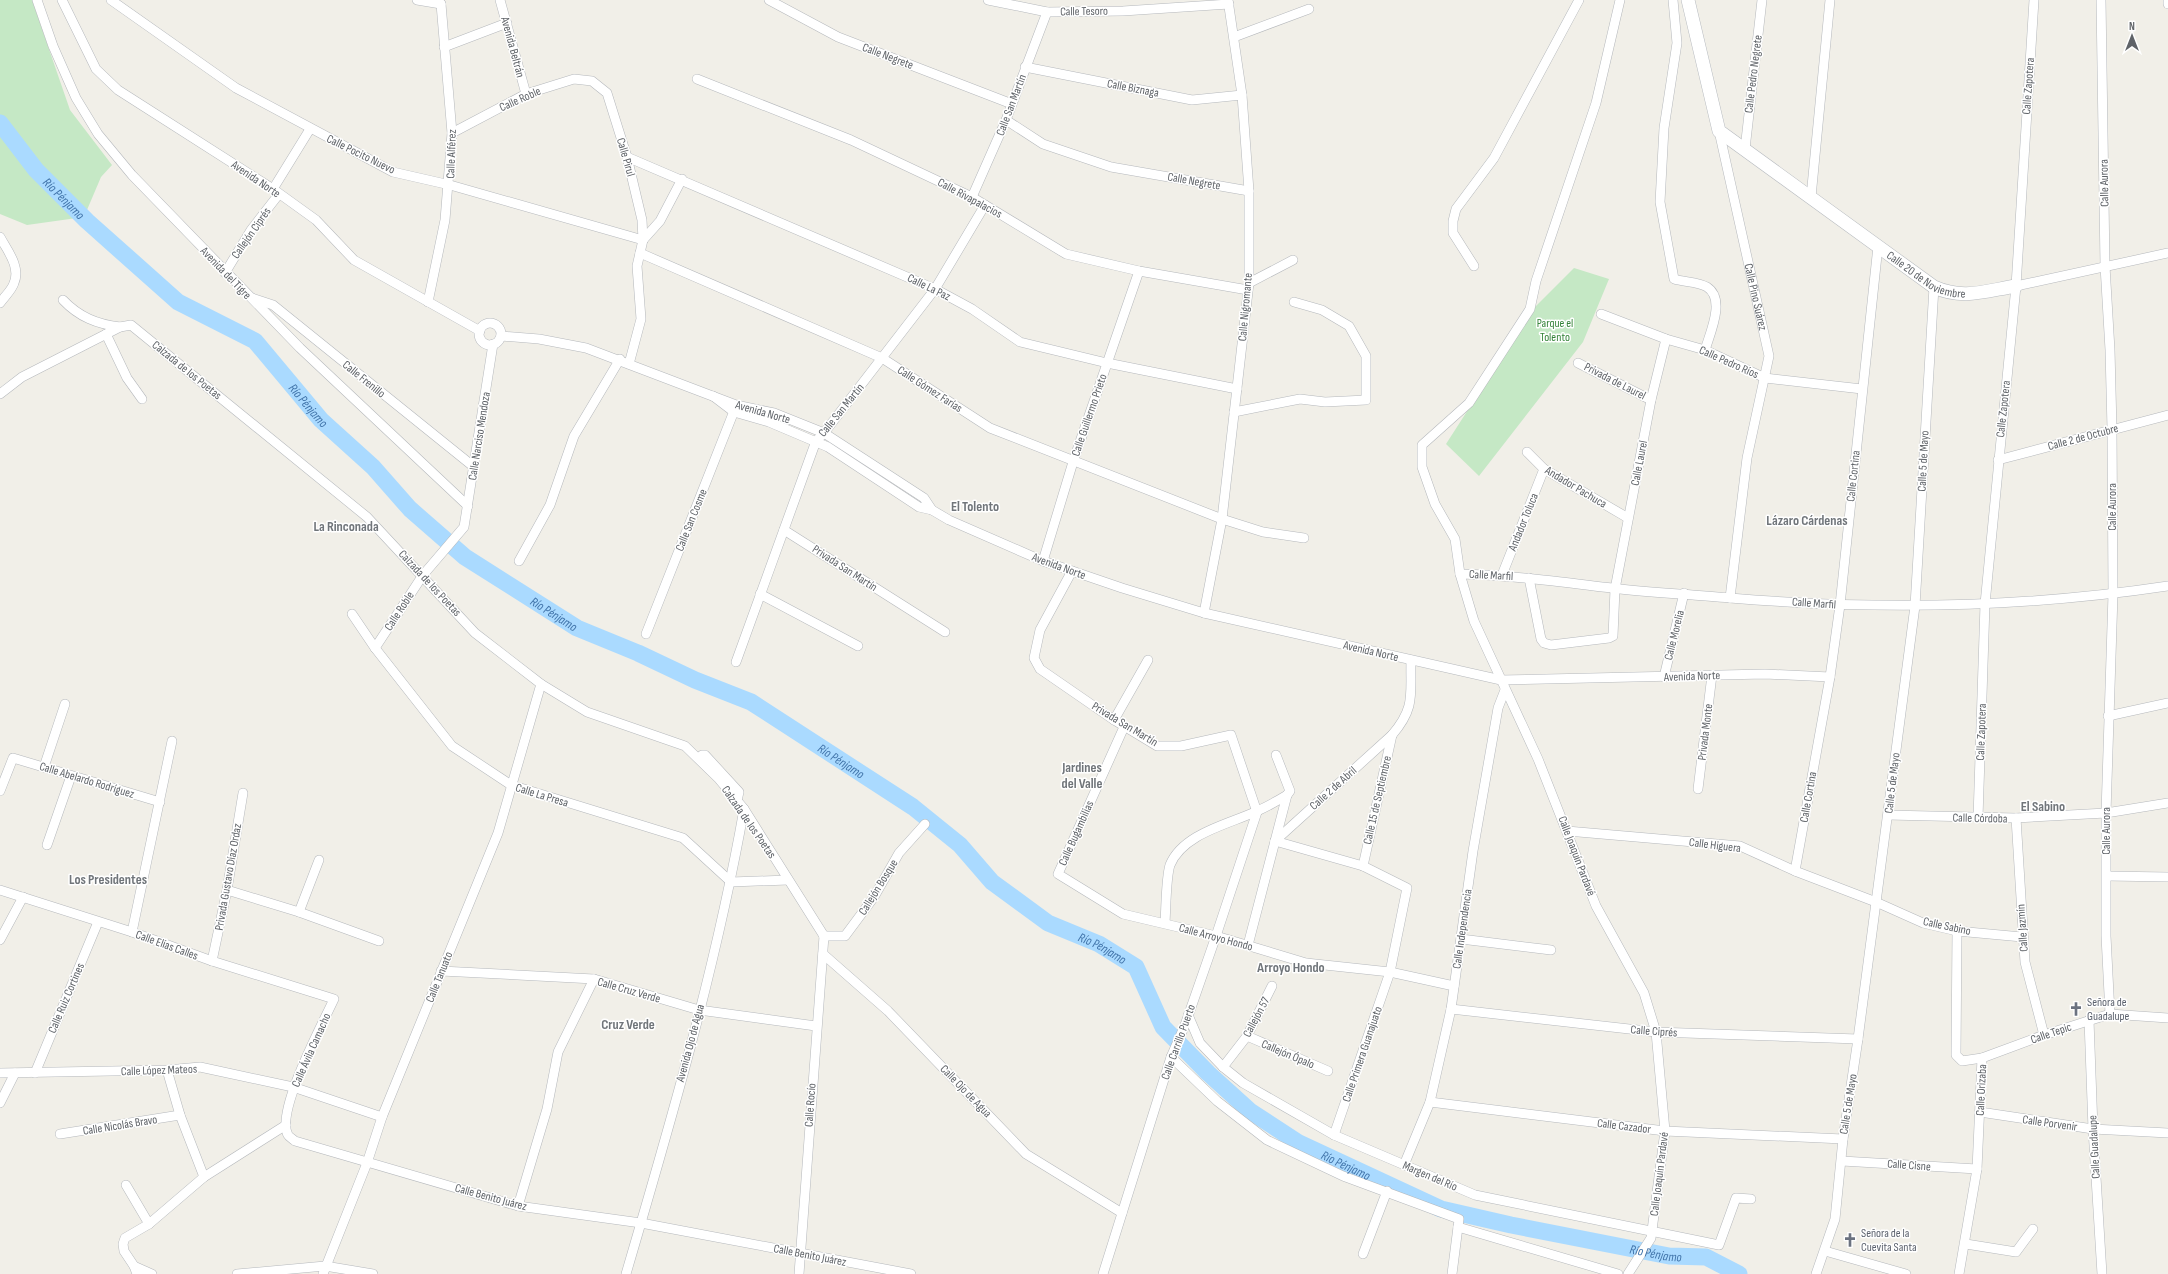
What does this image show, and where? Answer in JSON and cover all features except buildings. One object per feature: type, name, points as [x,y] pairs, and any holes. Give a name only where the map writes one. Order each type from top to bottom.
[{"type":"street","name":"Avenida del Tigre","points":[[37,0],[53,46],[76,98],[98,134],[132,175],[225,273],[300,348],[468,506]]},
{"type":"street","name":"Avenida Norte","points":[[62,0],[96,69],[118,90],[276,192],[316,220],[354,260],[480,331]]},
{"type":"street","name":"Calle Pocito Nuevo","points":[[111,0],[236,88],[310,129],[393,172],[450,184],[643,240]]},
{"type":"street","points":[[416,0],[443,2]]},
{"type":"street","name":"Avenida Beltrán","points":[[500,0],[526,94]]},
{"type":"street","name":"Calle Negrete","points":[[769,0],[838,37],[1012,104]]},
{"type":"street","name":"Calle Tesoro","points":[[988,0],[1047,12],[1123,10],[1228,2]]},
{"type":"street","points":[[1474,266],[1453,232],[1453,221],[1456,209],[1494,158],[1579,0]]},
{"type":"street","name":"Calle Joaquín Pardavé","points":[[1620,0],[1596,102],[1536,281],[1530,309],[1469,403],[1422,444],[1422,467],[1434,504],[1455,538],[1460,574],[1474,621],[1538,759],[1596,906],[1644,993],[1656,1032],[1665,1131],[1651,1235],[1628,1274]]},
{"type":"street","points":[[1674,0],[1677,43],[1664,128],[1660,202],[1674,280],[1706,286],[1714,292],[1718,305],[1705,350]]},
{"type":"street","name":"Calle Pino Suárez","points":[[1688,0],[1769,356],[1747,458],[1730,598]]},
{"type":"street","name":"Calle Pedro Negrete","points":[[1745,148],[1762,0]]},
{"type":"street","points":[[1811,197],[1830,0]]},
{"type":"street","name":"Calle Zapotera","points":[[1978,818],[1985,604],[2016,286],[2034,0]]},
{"type":"street","name":"Calle Aurora","points":[[2101,0],[2105,266],[2110,350],[2112,429],[2113,594],[2106,813],[2106,936],[2110,1014]]},
{"type":"street","name":"Calle Alférez","points":[[428,302],[445,220],[450,184],[452,133],[444,47],[443,2]]},
{"type":"street","name":"Calle Nigromante","points":[[1204,613],[1222,519],[1249,287],[1249,191],[1242,95],[1228,2]]},
{"type":"street","points":[[1234,37],[1309,8]]},
{"type":"street","name":"Calle San Martín","points":[[972,197],[1006,120],[1047,12]]},
{"type":"street","points":[[444,47],[506,23]]},
{"type":"street","name":"Calle Biznaga","points":[[1025,67],[1192,100],[1242,95]]},
{"type":"street","name":"Calle Roble","points":[[452,133],[526,94],[574,79],[592,81]]},
{"type":"street","name":"Calle Rivapalacios","points":[[697,79],[851,140],[972,197],[1066,254],[1139,271],[1249,287]]},
{"type":"street","name":"Calle Pirul","points":[[592,81],[607,93],[627,157],[642,220],[643,240]]},
{"type":"street","name":"Calle Negrete","points":[[1006,120],[1043,144],[1111,166],[1249,191]]},
{"type":"street","name":"Callejón Ciprés","points":[[225,273],[276,192],[310,129]]},
{"type":"street","name":"Calle 20 de Noviembre","points":[[1719,131],[1745,148],[1934,287],[1947,293],[1961,295],[2016,286],[2168,253]]},
{"type":"street","name":"Calle La Paz","points":[[627,157],[935,289],[972,310],[1020,342],[1107,364],[1237,389]]},
{"type":"street","points":[[629,364],[641,319],[638,266],[643,240],[660,221],[682,180]]},
{"type":"street","name":"Calle San Martín","points":[[736,662],[816,441],[824,433],[935,289],[985,205]]},
{"type":"street","points":[[0,236],[15,265],[15,283],[0,303]]},
{"type":"street","name":"Calle Cortina","points":[[1795,871],[1830,677],[1840,605],[1878,246]]},
{"type":"street","name":"Calle Gómez Farías","points":[[640,253],[882,358],[990,428],[1073,462],[1222,519],[1263,532],[1304,538]]},
{"type":"street","points":[[1249,287],[1293,260]]},
{"type":"street","name":"Calle Guillermo Prieto","points":[[1043,561],[1073,462],[1139,271]]},
{"type":"street","name":"Calle 5 de Mayo","points":[[1816,1274],[1836,1219],[1843,1139],[1858,1039],[1915,606],[1934,287]]},
{"type":"street","name":"Calle Frenillo","points":[[250,298],[273,305],[474,467]]},
{"type":"street","name":"Calzada de los Poetas","points":[[63,300],[74,312],[103,325],[131,326],[141,332],[367,517],[475,632],[542,684],[587,712],[685,746],[719,779],[744,810],[824,936]]},
{"type":"street","points":[[1234,412],[1300,400],[1325,402],[1366,400],[1366,356],[1349,326],[1322,310],[1294,302]]},
{"type":"street","name":"Calle Pedro Ríos","points":[[1602,314],[1666,339],[1705,350],[1765,378],[1862,389]]},
{"type":"street","points":[[490,323],[500,329],[501,336],[493,344],[484,343],[480,339],[480,331],[485,324],[490,323]]},
{"type":"street","points":[[0,394],[22,377],[120,326]]},
{"type":"street","points":[[106,334],[127,378],[142,398]]},
{"type":"street","name":"Avenida Norte","points":[[501,336],[547,340],[586,348],[620,359],[629,364],[713,396],[735,408],[816,441],[906,497],[919,507],[932,510],[949,520],[1043,561],[1204,613],[1501,680],[1765,674],[1830,677]]},
{"type":"street","name":"Calle Laurel","points":[[1529,578],[1541,639],[1544,644],[1551,645],[1609,638],[1613,636],[1615,589],[1651,400],[1666,339]]},
{"type":"street","name":"Calle Narciso Mendoza","points":[[464,527],[493,344]]},
{"type":"street","points":[[519,561],[550,505],[574,436],[620,359]]},
{"type":"street","name":"Privada de Laurel","points":[[1578,362],[1651,400]]},
{"type":"street","name":"Avenida Norte","points":[[735,408],[774,413],[824,433],[924,498],[932,510]]},
{"type":"street","name":"Calle San Cosme","points":[[646,634],[735,408]]},
{"type":"street","name":"Calle 2 de Octubre","points":[[1998,460],[2168,415]]},
{"type":"street","name":"Andador Pachuca","points":[[1527,452],[1544,469],[1628,518]]},
{"type":"street","name":"Andador Toluca","points":[[1502,575],[1544,469]]},
{"type":"street","name":"Calle Roble","points":[[375,648],[423,575],[464,527]]},
{"type":"street","name":"Privada San Martín","points":[[784,530],[945,632]]},
{"type":"street","name":"Privada San Martín","points":[[1072,571],[1040,630],[1034,658],[1040,669],[1124,727],[1157,746],[1181,746],[1231,735],[1256,812]]},
{"type":"street","name":"Calle Marfil","points":[[1460,574],[1502,575],[1615,589],[1840,605],[1915,606],[1985,604],[2113,594],[2168,586]]},
{"type":"street","name":"Calle Morelia","points":[[1664,677],[1684,593]]},
{"type":"street","points":[[760,594],[858,646]]},
{"type":"street","name":"Calle La Presa","points":[[352,614],[375,648],[452,746],[510,785],[683,838],[731,882]]},
{"type":"street","points":[[1114,720],[1148,660]]},
{"type":"street","points":[[1392,735],[1404,721],[1410,707],[1411,660]]},
{"type":"street","name":"Privada Monte","points":[[1698,789],[1712,675]]},
{"type":"street","name":"Calle Tanuato","points":[[324,1270],[367,1163],[382,1117],[498,833],[510,785],[542,684]]},
{"type":"street","name":"Calle Independencia","points":[[1404,1165],[1430,1102],[1451,1009],[1498,708],[1505,690]]},
{"type":"street","points":[[2108,716],[2168,703]]},
{"type":"street","points":[[44,767],[65,704]]},
{"type":"street","name":"Calle Bugambilias","points":[[1058,874],[1124,727]]},
{"type":"street","name":"Calle 2 de Abril","points":[[1274,841],[1392,735]]},
{"type":"street","name":"Calle 15 de Septiembre","points":[[1363,866],[1392,735]]},
{"type":"street","points":[[132,932],[172,741]]},
{"type":"street","points":[[1248,945],[1274,841],[1288,793],[1276,755]]},
{"type":"street","name":"Calle Abelardo Rodríguez","points":[[0,791],[13,758],[160,802]]},
{"type":"street","points":[[47,845],[71,776]]},
{"type":"street","name":"Privada Gustavo Díaz Ordaz","points":[[212,961],[227,890],[243,793]]},
{"type":"street","points":[[1164,923],[1170,866],[1177,854],[1194,840],[1216,827],[1256,812],[1288,793]]},
{"type":"street","name":"Calle Córdoba","points":[[1888,815],[2016,818],[2106,813],[2168,803]]},
{"type":"street","name":"Avenida Ojo de Agua","points":[[626,1274],[699,1010],[731,882],[744,810]]},
{"type":"street","name":"Calle Carrillo Puerto","points":[[1103,1274],[1171,1057],[1185,1025],[1216,936],[1256,812]]},
{"type":"street","name":"Calle Jazmín","points":[[2016,818],[2022,936],[2025,962],[2044,1035]]},
{"type":"street","name":"Callejón Bosque","points":[[824,936],[845,936],[874,897],[899,853],[926,824]]},
{"type":"street","name":"Calle Higuera","points":[[1567,831],[1740,846],[1795,871],[1876,902]]},
{"type":"street","points":[[1274,841],[1363,866]]},
{"type":"street","points":[[299,912],[318,860]]},
{"type":"street","name":"Calle Primera Guanajuato","points":[[1334,1135],[1390,972],[1407,888],[1363,866]]},
{"type":"street","name":"Calle Arroyo Hondo","points":[[1058,874],[1123,914],[1216,936],[1306,963],[1390,972],[1454,986]]},
{"type":"street","points":[[2107,876],[2168,877]]},
{"type":"street","points":[[731,882],[788,880]]},
{"type":"street","name":"Calle Elías Calles","points":[[0,890],[132,932],[212,961],[334,999]]},
{"type":"street","points":[[227,890],[299,912],[379,941]]},
{"type":"street","points":[[0,940],[23,897]]},
{"type":"street","name":"Calle Sabino","points":[[1876,902],[1923,923],[1957,931],[2022,936]]},
{"type":"street","name":"Calle Ruiz Cortines","points":[[35,1073],[98,922]]},
{"type":"street","name":"Calle Orizaba","points":[[1957,931],[1956,1055],[1962,1061],[1982,1058],[1977,1169],[1966,1244],[1959,1274]]},
{"type":"street","name":"Calle Rocío","points":[[799,1274],[816,1026],[824,936]]},
{"type":"street","points":[[1461,939],[1551,950]]},
{"type":"street","name":"Calle Ojo de Agua","points":[[823,954],[888,1011],[1026,1154],[1122,1213]]},
{"type":"street","name":"Calle Cruz Verde","points":[[441,971],[594,979],[699,1010],[816,1026]]},
{"type":"street","points":[[518,1206],[547,1109],[558,1052],[594,979]]},
{"type":"street","name":"Callejón 57","points":[[1223,1067],[1247,1036],[1272,986]]},
{"type":"street","name":"Calle Ávila Camacho","points":[[286,1125],[293,1087],[334,999]]},
{"type":"street","name":"Calle Ciprés","points":[[1451,1009],[1656,1032],[1858,1039]]},
{"type":"street","name":"Calle Tepic","points":[[1982,1058],[2044,1035],[2110,1014],[2168,1018]]},
{"type":"street","name":"Margen del Río","points":[[1188,1015],[1200,1043],[1223,1067],[1243,1083],[1334,1135],[1475,1195],[1651,1235],[1719,1245],[1736,1198],[1751,1199]]},
{"type":"street","name":"Calle Guadalupe","points":[[2089,1020],[2093,1129],[2102,1274]]},
{"type":"street","name":"Callejón Ópalo","points":[[1247,1036],[1328,1071]]},
{"type":"street","points":[[1171,1057],[1217,1101],[1267,1140],[1343,1176],[1387,1191],[1459,1223],[1618,1274]]},
{"type":"street","name":"Calle López Mateos","points":[[0,1073],[200,1068],[293,1087],[382,1117]]},
{"type":"street","points":[[167,1070],[180,1115],[204,1177]]},
{"type":"street","points":[[0,1103],[15,1073]]},
{"type":"street","name":"Calle Cazador","points":[[1430,1102],[1665,1131],[1843,1139]]},
{"type":"street","name":"Calle Porvenir","points":[[1980,1112],[2093,1129],[2168,1133]]},
{"type":"street","name":"Calle Nicolás Bravo","points":[[60,1134],[180,1115]]},
{"type":"street","points":[[152,1274],[135,1270],[124,1251],[123,1244],[125,1238],[149,1224],[204,1177],[286,1125]]},
{"type":"street","name":"Calle Benito Juárez","points":[[286,1125],[288,1135],[295,1141],[518,1206],[641,1223],[911,1274]]},
{"type":"street","name":"Calle Cisne","points":[[1842,1161],[1977,1169]]},
{"type":"street","points":[[126,1185],[149,1224]]},
{"type":"street","points":[[1363,1254],[1387,1191]]},
{"type":"street","points":[[1452,1274],[1459,1223]]},
{"type":"street","points":[[1966,1244],[2016,1252],[2033,1229]]},
{"type":"street","points":[[1825,1251],[1906,1274]]},
{"type":"street","points":[[236,1274],[324,1270],[372,1274]]},
{"type":"green space","points":[[0,0],[32,0],[70,110],[112,165],[101,177],[84,217],[27,225],[0,214]]},
{"type":"green space","name":"Parque el Tolento","points":[[1574,268],[1609,279],[1583,342],[1479,476],[1446,444],[1533,309]]},
{"type":"waterway","name":"Río Pénjamo","points":[[0,123],[36,170],[87,221],[178,302],[255,341],[321,420],[373,467],[410,509],[465,557],[577,628],[638,653],[695,680],[751,702],[913,807],[960,845],[992,882],[1048,923],[1099,944],[1136,967],[1163,1027],[1208,1073],[1250,1111],[1299,1143],[1441,1209],[1511,1225],[1669,1256],[1706,1257],[1739,1274]]},
{"type":"place","name":"Señora de Guadalupe","points":[[2076,1009]]},
{"type":"place","name":"Señora de la Cuevita Santa","points":[[1850,1240]]},
{"type":"district","name":"El Tolento","points":[[975,506]]},
{"type":"district","name":"Lázaro Cárdenas","points":[[1807,520]]},
{"type":"district","name":"La Rinconada","points":[[346,526]]},
{"type":"district","name":"Jardines del Valle","points":[[1082,776]]},
{"type":"district","name":"El Sabino","points":[[2043,806]]},
{"type":"district","name":"Los Presidentes","points":[[108,879]]},
{"type":"district","name":"Arroyo Hondo","points":[[1291,967]]},
{"type":"district","name":"Cruz Verde","points":[[628,1024]]}]
